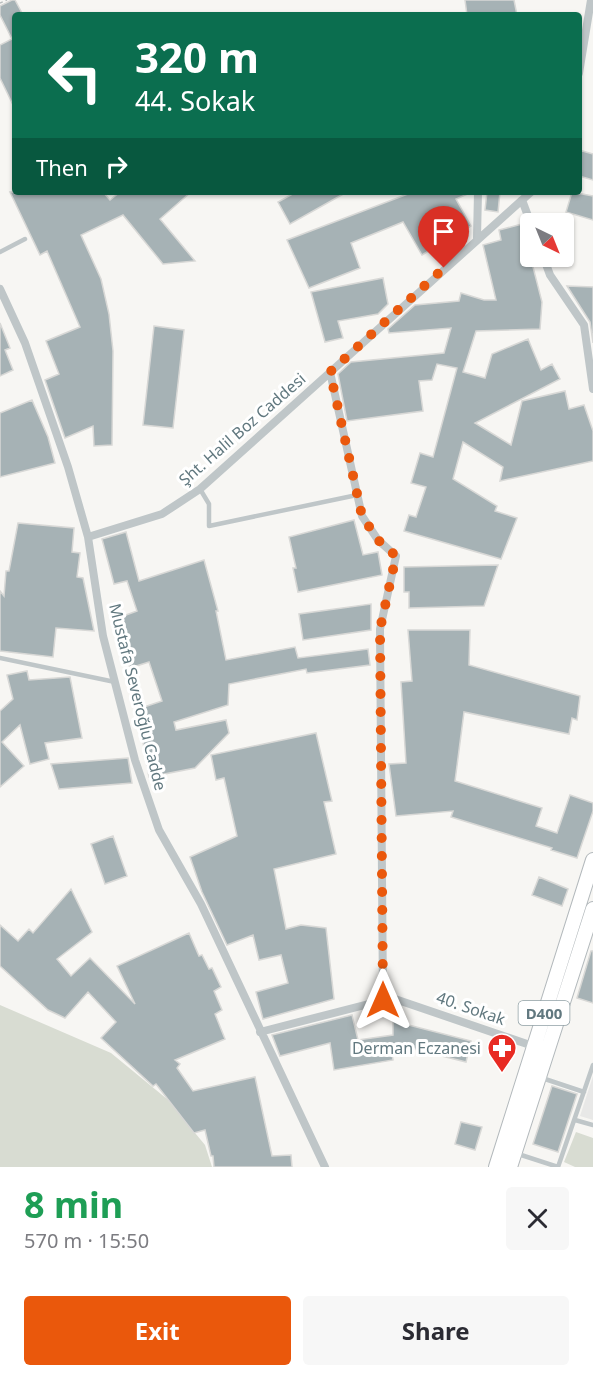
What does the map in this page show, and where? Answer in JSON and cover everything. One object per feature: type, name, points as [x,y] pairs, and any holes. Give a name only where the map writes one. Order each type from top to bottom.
[{"type":"main road","name":"D400","points":[[496,1167],[593,860]]},
{"type":"main road","name":"D400","points":[[510,1167],[587,945],[593,909]]},
{"type":"street","points":[[582,55],[591,0]]},
{"type":"street","points":[[477,238],[478,195]]},
{"type":"street","name":"Şht. Halil Boz Caddesi","points":[[87,537],[162,514],[200,489],[477,238],[528,195]]},
{"type":"street","points":[[522,200],[527,213]]},
{"type":"street","points":[[547,267],[550,275],[584,325],[593,389]]},
{"type":"street","name":"Mustafa Severoğlu Cadde","points":[[0,289],[25,343],[68,466],[87,537],[103,636],[135,760],[159,830],[201,904],[325,1167]]},
{"type":"street","points":[[330,372],[362,516],[378,540],[396,556],[380,629],[383,1000]]},
{"type":"street","points":[[568,936],[587,945]]},
{"type":"street","name":"40. Sokak","points":[[260,1032],[392,998],[533,1046]]},
{"type":"lane","points":[[0,252],[25,239]]},
{"type":"lane","points":[[200,489],[208,504],[209,526],[357,495]]},
{"type":"lane","points":[[0,657],[115,682]]},
{"type":"lane","points":[[515,1153],[558,1167],[593,1065]]},
{"type":"lane","points":[[540,1077],[585,1092]]},
{"type":"lane","points":[[575,1120],[593,1125]]},
{"type":"path","points":[[0,3],[6,0]]},
{"type":"shaded area","points":[[0,1005],[111,1053],[167,1099],[205,1145],[212,1167],[0,1167]]},
{"type":"shaded area","points":[[593,1076],[593,1120],[580,1116]]},
{"type":"shaded area","points":[[576,1132],[593,1138],[593,1167],[575,1167],[564,1162]]},
{"type":"building","points":[[15,0],[21,12],[12,12],[12,39],[0,15],[0,6]]},
{"type":"building","points":[[465,0],[514,0],[516,12],[467,12]]},
{"type":"building","points":[[12,39],[12,103],[0,78],[0,45]]},
{"type":"building","points":[[582,151],[593,154],[593,180],[582,177]]},
{"type":"building","points":[[10,192],[12,195],[106,195],[110,200],[116,195],[188,195],[160,219],[195,261],[163,264],[123,215],[81,235],[101,279],[109,314],[113,351],[112,445],[94,446],[93,426],[65,438],[45,380],[59,374],[46,341],[80,327],[47,251],[40,255]]},
{"type":"building","points":[[291,195],[342,195],[290,224],[278,202]]},
{"type":"building","points":[[405,195],[465,195],[456,199],[471,226],[422,255],[403,222],[351,243],[360,268],[309,288],[287,240]]},
{"type":"building","points":[[487,195],[500,195],[498,212],[485,210]]},
{"type":"building","points":[[571,195],[593,196],[593,220],[566,212]]},
{"type":"building","points":[[520,225],[520,267],[533,267],[542,302],[540,329],[476,331],[463,372],[485,378],[492,354],[528,339],[541,370],[552,364],[560,379],[475,423],[511,445],[522,401],[565,391],[569,409],[584,405],[593,431],[593,461],[500,481],[503,467],[463,442],[453,479],[497,506],[495,511],[517,518],[501,559],[404,531],[409,515],[416,517],[426,487],[411,483],[420,453],[433,457],[457,368],[437,364],[432,380],[419,381],[423,411],[347,421],[338,374],[351,362],[444,353],[451,328],[389,333],[388,329],[415,305],[459,301],[461,293],[484,300],[496,300],[483,245],[501,240],[499,230]]},
{"type":"building","points":[[383,278],[388,304],[378,314],[338,321],[343,338],[325,342],[311,292]]},
{"type":"building","points":[[567,286],[593,287],[593,343],[590,322]]},
{"type":"building","points":[[0,323],[10,348],[5,350],[13,370],[0,376]]},
{"type":"building","points":[[154,326],[184,330],[173,428],[143,425]]},
{"type":"building","points":[[32,400],[48,437],[55,463],[0,477],[0,413]]},
{"type":"building","points":[[354,520],[363,555],[378,552],[382,575],[298,592],[293,568],[296,568],[289,537]]},
{"type":"building","points":[[18,523],[74,528],[72,552],[80,553],[77,577],[83,578],[94,631],[56,628],[53,657],[0,651],[0,591],[4,596],[6,571],[9,571]]},
{"type":"building","points":[[126,532],[139,581],[204,560],[218,611],[216,611],[226,660],[295,647],[298,658],[368,649],[370,665],[307,673],[306,669],[229,684],[228,705],[174,722],[176,730],[226,720],[229,733],[195,768],[149,777],[142,736],[146,735],[138,709],[162,701],[149,662],[130,668],[115,619],[137,611],[127,581],[114,584],[102,539]]},
{"type":"building","points":[[498,565],[484,606],[409,608],[409,592],[404,592],[404,567]]},
{"type":"building","points":[[371,604],[371,630],[303,640],[299,614]]},
{"type":"building","points":[[408,630],[470,630],[469,665],[580,696],[577,720],[572,718],[569,734],[464,712],[455,781],[542,808],[536,826],[557,833],[570,795],[593,803],[593,811],[577,858],[451,817],[453,811],[396,816],[389,764],[406,763],[401,682],[412,681]]},
{"type":"building","points":[[27,671],[29,680],[70,677],[82,738],[45,743],[49,759],[30,764],[20,725],[2,742],[24,766],[0,787],[0,711],[13,699],[7,675]]},
{"type":"building","points":[[316,733],[332,801],[324,802],[336,854],[274,869],[286,929],[301,925],[326,928],[334,999],[263,1019],[256,992],[288,983],[281,955],[259,960],[253,935],[227,945],[202,892],[190,857],[237,836],[224,778],[216,780],[211,755]]},
{"type":"building","points":[[128,758],[132,783],[59,789],[51,764]]},
{"type":"building","points":[[113,836],[127,876],[105,884],[91,844]]},
{"type":"building","points":[[539,877],[568,889],[562,906],[532,895]]},
{"type":"building","points":[[71,889],[92,932],[57,959],[71,976],[90,958],[135,1004],[117,966],[189,933],[199,956],[202,955],[209,969],[212,968],[221,987],[214,991],[222,1010],[215,1014],[225,1039],[175,1060],[180,1064],[177,1068],[193,1091],[255,1077],[272,1156],[291,1155],[292,1167],[214,1167],[205,1130],[194,1133],[156,1084],[153,1086],[101,1038],[116,1022],[88,992],[65,1018],[48,1010],[0,966],[0,925],[18,941],[29,929],[33,933]]},
{"type":"building","points":[[591,951],[593,951],[593,1003],[577,998]]},
{"type":"building","points":[[352,1015],[358,1040],[393,1035],[393,1021],[471,1041],[466,1062],[390,1043],[393,1060],[334,1070],[330,1043],[280,1056],[272,1035]]},
{"type":"building","points":[[552,1086],[577,1094],[558,1152],[533,1144]]},
{"type":"building","points":[[461,1122],[482,1127],[475,1150],[455,1144]]},
{"type":"place","name":"Derman Eczanesi","points":[[502,1074]]},
{"type":"route","points":[[383,1000],[380,629],[396,556],[378,540],[362,516],[330,372],[444,268]]}]
